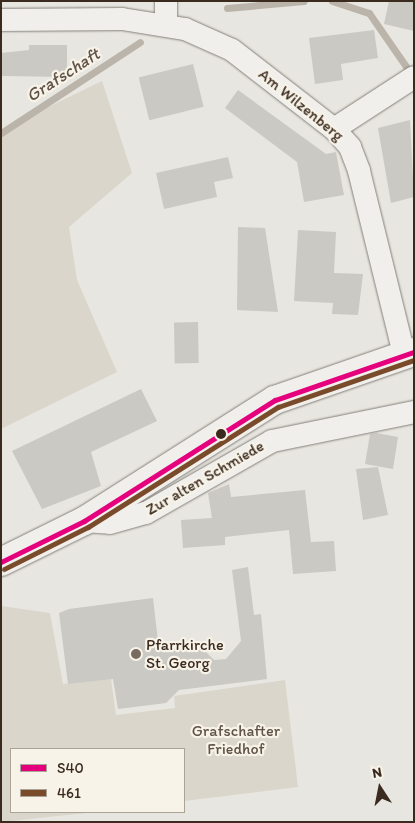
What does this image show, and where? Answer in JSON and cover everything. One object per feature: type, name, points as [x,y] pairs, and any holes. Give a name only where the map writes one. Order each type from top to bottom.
[{"type":"street","points":[[166,1],[166,25]]},
{"type":"street","name":"Am Wilzenberg","points":[[1,20],[102,18],[166,25],[232,50],[334,129],[350,147],[360,171],[409,353]]},
{"type":"street","points":[[334,129],[409,80]]},
{"type":"street","points":[[1,562],[84,521],[275,400],[409,353]]},
{"type":"street","name":"Zur alten Schmiede","points":[[84,521],[110,523],[146,513],[272,441],[414,412]]},
{"type":"green space","points":[[102,81],[132,173],[69,227],[77,280],[117,372],[1,429],[1,130]]},
{"type":"green space","name":"Grafschafter Friedhof","points":[[1,606],[50,613],[63,684],[111,679],[116,715],[175,708],[174,696],[285,680],[298,787],[185,801],[185,748],[10,748],[10,813],[86,813],[1,822]]},
{"type":"building","points":[[389,1],[414,1],[414,31],[384,24]]},
{"type":"building","points":[[374,30],[378,58],[341,64],[343,80],[315,84],[309,38]]},
{"type":"building","points":[[29,45],[67,45],[67,77],[1,76],[1,53],[29,50]]},
{"type":"building","points":[[193,64],[204,107],[149,120],[139,78]]},
{"type":"building","points":[[238,90],[326,154],[336,152],[344,195],[304,202],[297,162],[225,108]]},
{"type":"building","points":[[410,120],[414,197],[391,203],[378,128]]},
{"type":"building","points":[[228,157],[233,178],[214,182],[217,197],[164,209],[156,173]]},
{"type":"building","points":[[238,227],[265,228],[278,312],[237,310]]},
{"type":"building","points":[[298,230],[336,232],[334,273],[363,274],[358,315],[332,314],[333,303],[294,301]]},
{"type":"building","points":[[174,322],[198,322],[199,363],[175,363]]},
{"type":"building","points":[[141,389],[157,421],[91,452],[101,486],[42,509],[12,451]]},
{"type":"building","points":[[376,433],[398,437],[393,469],[365,464],[370,434]]},
{"type":"building","points":[[378,467],[388,515],[363,520],[356,469]]},
{"type":"building","points":[[229,484],[231,497],[305,490],[311,542],[334,541],[336,571],[293,574],[289,530],[225,537],[225,545],[183,548],[181,520],[212,518],[208,493]]},
{"type":"building","points":[[248,567],[254,615],[261,614],[267,679],[179,690],[166,703],[118,709],[113,679],[68,684],[59,613],[69,609],[153,598],[159,650],[199,645],[214,660],[226,659],[241,641],[232,570]]},
{"type":"waterway","name":"Grafschaft","points":[[227,8],[304,1]]},
{"type":"waterway","name":"Grafschaft","points":[[332,1],[369,13],[412,75]]},
{"type":"waterway","name":"Grafschaft","points":[[1,133],[140,42]]},
{"type":"transit line","name":"S40","points":[[1,562],[84,521],[275,400],[414,352]]},
{"type":"transit line","name":"461","points":[[4,569],[88,527],[278,407],[414,360]]},
{"type":"place","name":"Pfarrkirche St. Georg","points":[[136,654]]}]
